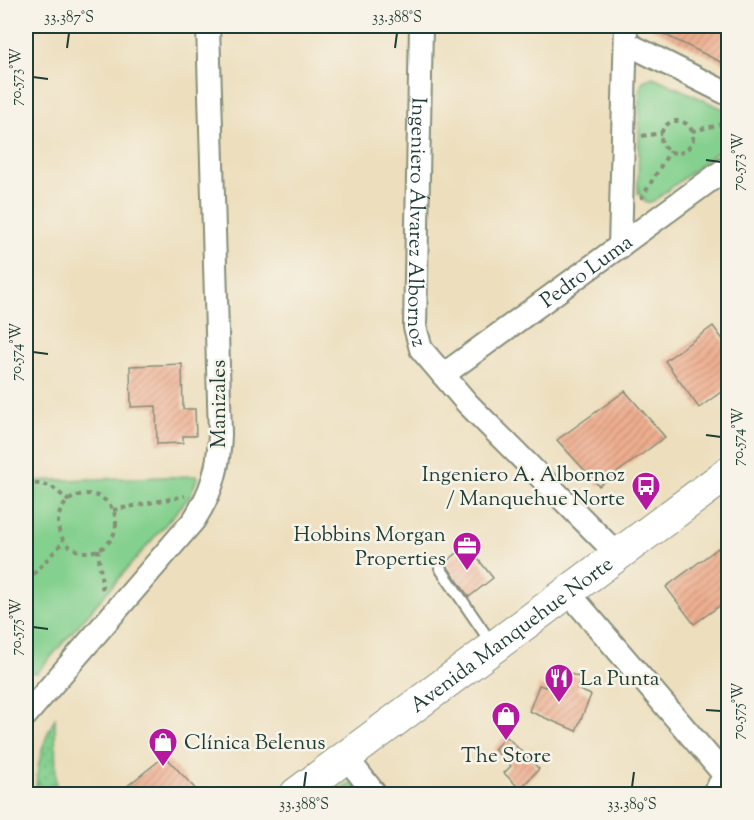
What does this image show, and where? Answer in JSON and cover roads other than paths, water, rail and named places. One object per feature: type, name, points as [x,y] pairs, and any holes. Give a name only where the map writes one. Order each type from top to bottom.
[{"type":"street","name":"Manizales","points":[[26,715],[194,520],[211,492],[218,466],[220,434],[208,26]]},
{"type":"street","name":"Ingeniero Álvarez Albornoz","points":[[421,26],[415,327],[421,349],[492,430],[618,555]]},
{"type":"street","points":[[620,247],[626,34],[729,94]]},
{"type":"street","name":"Pedro Luma","points":[[443,375],[729,166]]},
{"type":"street","name":"Avenida Manquehue Norte","points":[[296,795],[729,474]]},
{"type":"street","points":[[568,592],[728,776],[713,795]]},
{"type":"street","points":[[346,757],[375,795]]},
{"type":"lane","points":[[440,567],[494,646]]},
{"type":"place","name":"Ingeniero A. Albornoz / Manquehue Norte","points":[[646,512]]},
{"type":"place","name":"Hobbins Morgan Properties","points":[[467,572]]},
{"type":"place","name":"La Punta","points":[[559,704]]},
{"type":"place","name":"The Store","points":[[506,742]]},
{"type":"place","name":"Clínica Belenus","points":[[163,768]]}]
